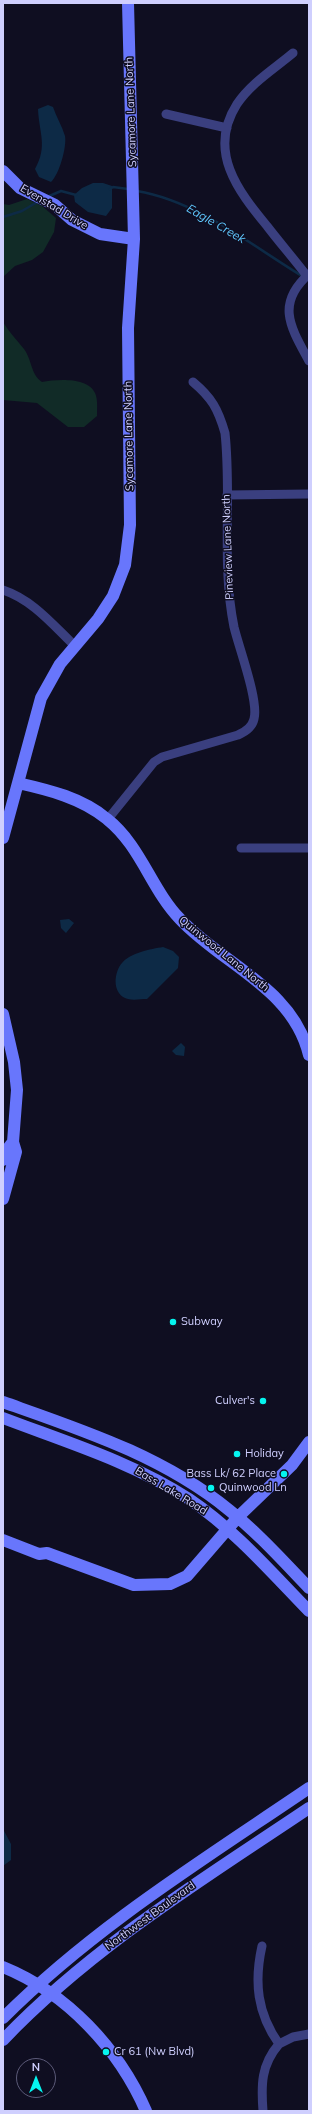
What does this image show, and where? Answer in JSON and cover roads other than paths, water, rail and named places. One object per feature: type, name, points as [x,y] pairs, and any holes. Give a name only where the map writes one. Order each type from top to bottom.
[{"type":"street","name":"Sycamore Lane North","points":[[3,838],[41,698],[60,664],[98,619],[113,596],[127,553],[130,525],[128,328],[134,239],[128,3]]},
{"type":"street","points":[[293,53],[246,92],[237,105],[227,128],[226,150],[228,166],[233,180],[251,207],[308,275],[296,287],[291,297],[288,316],[294,334],[309,361]]},
{"type":"street","points":[[166,114],[227,128]]},
{"type":"street","name":"Evenstad Drive","points":[[3,171],[20,188],[55,205],[72,220],[100,234],[134,239]]},
{"type":"street","name":"Pineview Lane North","points":[[108,819],[158,760],[173,752],[238,736],[248,729],[254,720],[255,707],[230,604],[227,580],[225,433],[220,417],[208,395],[193,382]]},
{"type":"street","points":[[226,495],[309,494]]},
{"type":"street","points":[[3,590],[21,599],[37,610],[75,646]]},
{"type":"street","name":"Quinwood Lane North","points":[[18,783],[78,801],[94,809],[108,819],[133,846],[165,901],[180,919],[205,942],[280,1000],[300,1030],[309,1055]]},
{"type":"street","points":[[241,848],[309,848]]},
{"type":"street","points":[[3,1014],[14,1062],[16,1078],[13,1142],[16,1152],[3,1199]]},
{"type":"street","points":[[3,1160],[6,1150],[13,1142]]},
{"type":"street","name":"Bass Lake Road","points":[[3,1402],[104,1438],[143,1456],[202,1491],[238,1517],[272,1548],[309,1588]]},
{"type":"street","name":"Bass Lake Road","points":[[3,1418],[129,1465],[189,1499],[227,1529],[309,1611]]},
{"type":"street","points":[[3,1540],[39,1554],[47,1553],[134,1585],[170,1584],[187,1576],[238,1517],[292,1465],[309,1442]]},
{"type":"street","points":[[3,1532],[43,1547],[47,1553]]},
{"type":"street","name":"Northwest Boulevard","points":[[3,2018],[72,1954],[116,1919],[309,1788]]},
{"type":"street","name":"Northwest Boulevard","points":[[3,2040],[50,1994],[138,1923],[309,1808]]},
{"type":"street","points":[[262,1946],[258,1969],[258,1996],[265,2021],[279,2044]]},
{"type":"street","points":[[3,1967],[50,1994],[73,2011],[109,2049],[132,2082],[146,2111]]},
{"type":"street","points":[[263,2111],[262,2076],[271,2054],[279,2044],[293,2037],[309,2034]]},
{"type":"water","points":[[48,105],[53,107],[65,136],[64,154],[57,173],[51,182],[39,177],[35,169],[39,161],[42,146],[38,109]]},
{"type":"water","points":[[93,183],[103,183],[112,186],[112,208],[106,216],[88,212],[75,202],[74,195],[82,188]]},
{"type":"water","points":[[69,919],[74,923],[66,933],[61,928],[60,920]]},
{"type":"water","points":[[163,947],[173,951],[179,957],[178,968],[147,999],[136,1000],[125,998],[121,995],[116,987],[116,976],[122,963],[135,954]]},
{"type":"water","points":[[181,1043],[185,1047],[184,1056],[176,1055],[172,1051]]},
{"type":"water","points":[[3,1829],[11,1844],[11,1860],[3,1866]]},
{"type":"waterway","name":"Eagle Creek","points":[[110,189],[113,187],[128,189]]},
{"type":"waterway","name":"Eagle Creek","points":[[47,197],[61,191],[76,195]]},
{"type":"waterway","name":"Eagle Creek","points":[[137,191],[159,196],[202,214],[243,238],[302,276]]},
{"type":"waterway","name":"Eagle Creek","points":[[3,217],[22,211],[39,201]]},
{"type":"place","name":"Subway","points":[[173,1322]]},
{"type":"place","name":"Culver's","points":[[263,1401]]},
{"type":"place","name":"Holiday","points":[[237,1454]]},
{"type":"place","name":"Bass Lk/ 62 Place","points":[[284,1474]]},
{"type":"place","name":"Quinwood Ln","points":[[211,1488]]},
{"type":"place","name":"Cr 61 (Nw Blvd)","points":[[106,2052]]}]
